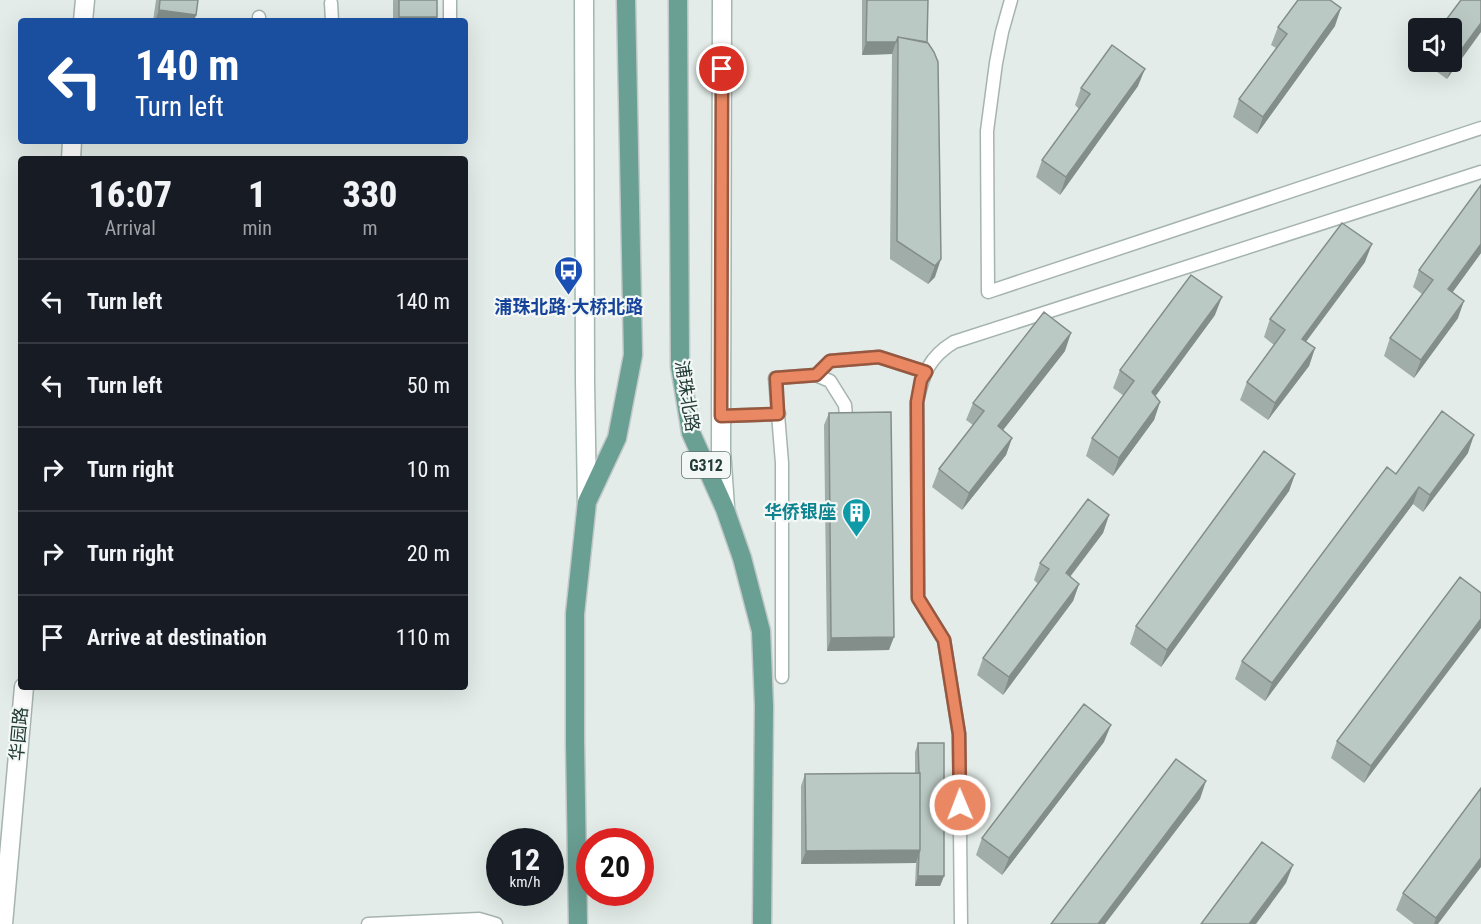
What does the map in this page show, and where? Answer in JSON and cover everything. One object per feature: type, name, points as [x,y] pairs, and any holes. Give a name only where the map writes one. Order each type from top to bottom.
[{"type":"main road","points":[[578,924],[575,614],[587,502],[617,438],[633,355],[626,0]]},
{"type":"main road","name":"浦珠北路","points":[[678,0],[680,366],[691,433],[725,509],[742,558],[761,631],[764,706],[765,921]]},
{"type":"street","points":[[83,18],[85,0]]},
{"type":"street","points":[[584,0],[587,502]]},
{"type":"street","points":[[722,0],[721,450],[725,509]]},
{"type":"street","name":"华园路","points":[[3,924],[2,896],[24,690]]},
{"type":"lane","points":[[450,0],[450,18]]},
{"type":"lane","points":[[1011,0],[996,63],[987,130],[988,292],[1481,128]]},
{"type":"lane","points":[[331,3],[332,18]]},
{"type":"lane","points":[[961,924],[959,734],[944,640],[918,598],[917,402],[921,380],[929,363],[942,349],[954,342],[1481,172]]},
{"type":"lane","points":[[816,375],[830,361],[879,357],[926,372]]},
{"type":"lane","points":[[782,677],[782,463],[776,378],[816,375],[830,381],[845,405],[847,438]]},
{"type":"lane","points":[[721,416],[778,414]]},
{"type":"lane","points":[[368,924],[479,919],[496,924]]},
{"type":"building","points":[[160,0],[198,0],[196,15],[159,10]]},
{"type":"building","points":[[399,0],[437,0],[437,17],[399,17]]},
{"type":"building","points":[[867,0],[928,0],[927,42],[898,37],[896,42],[866,42]]},
{"type":"building","points":[[1298,0],[1330,0],[1341,8],[1263,117],[1239,99],[1287,34],[1278,27]]},
{"type":"building","points":[[1461,0],[1481,0],[1481,23],[1462,49],[1462,18],[1448,18]]},
{"type":"building","points":[[898,37],[928,43],[938,62],[941,259],[935,266],[897,241]]},
{"type":"building","points":[[1112,45],[1145,69],[1066,177],[1042,160],[1090,94],[1081,88]]},
{"type":"building","points":[[1481,185],[1481,244],[1448,289],[1464,301],[1421,360],[1390,338],[1433,280],[1419,270]]},
{"type":"building","points":[[1342,223],[1372,244],[1302,339],[1315,348],[1275,403],[1247,382],[1285,330],[1270,319]]},
{"type":"building","points":[[1191,275],[1222,297],[1152,392],[1160,402],[1119,458],[1092,438],[1134,381],[1120,370]]},
{"type":"building","points":[[1044,312],[1071,333],[998,426],[1012,438],[969,493],[939,469],[984,411],[973,403]]},
{"type":"building","points":[[1442,411],[1474,435],[1430,495],[1419,487],[1272,683],[1242,661],[1387,467],[1396,474]]},
{"type":"building","name":"华侨银座","points":[[891,412],[894,637],[831,638],[829,413]]},
{"type":"building","points":[[1264,451],[1295,474],[1167,650],[1136,626]]},
{"type":"building","points":[[1088,499],[1109,515],[1066,573],[1079,584],[1009,677],[983,658],[1049,569],[1040,563]]},
{"type":"building","points":[[1460,577],[1481,593],[1481,619],[1371,766],[1337,741]]},
{"type":"building","points":[[1084,704],[1111,725],[1009,858],[982,838]]},
{"type":"building","points":[[918,743],[944,743],[944,876],[918,876],[920,773]]},
{"type":"building","points":[[1176,759],[1206,781],[1098,924],[1051,924]]},
{"type":"building","points":[[920,773],[920,850],[806,851],[805,774]]},
{"type":"building","points":[[1481,788],[1481,858],[1436,918],[1403,893]]},
{"type":"building","points":[[1262,842],[1293,865],[1249,924],[1201,924]]},
{"type":"place","name":"浦珠北路·大桥北路","points":[[569,296]]},
{"type":"place","name":"华侨银座","points":[[857,538]]},
{"type":"route","points":[[722,69],[721,416],[778,414],[776,378],[816,375],[830,361],[879,357],[926,372],[921,380],[917,402],[918,598],[944,640],[959,734],[960,805]]}]
